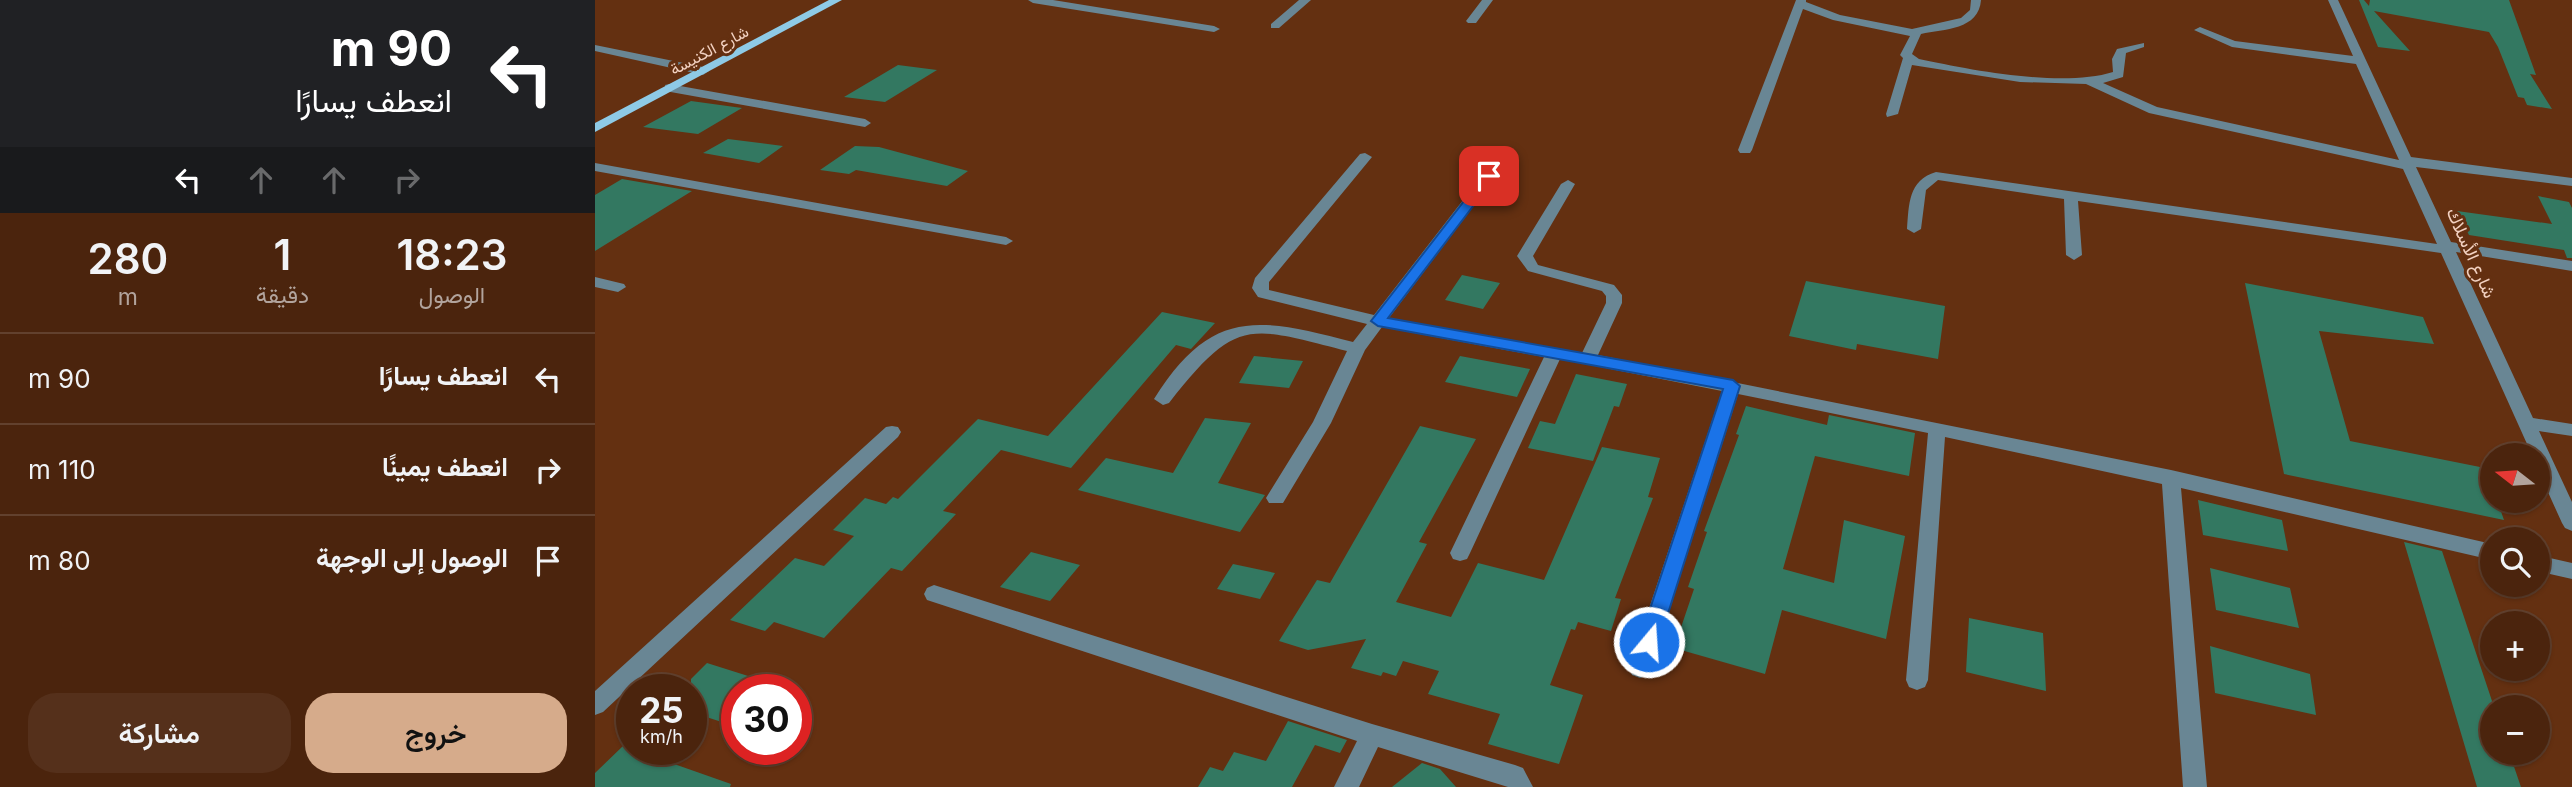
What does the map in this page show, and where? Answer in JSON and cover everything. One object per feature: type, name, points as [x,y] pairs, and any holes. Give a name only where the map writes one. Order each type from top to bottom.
[{"type":"main road","name":"شارع الكنيسة","points":[[595,128],[837,0]]},
{"type":"street","points":[[1033,0],[1214,29]]},
{"type":"street","points":[[1275,26],[1306,0]]},
{"type":"street","points":[[1472,21],[1488,0]]},
{"type":"street","points":[[1745,150],[1801,2],[1816,12],[1851,22],[1912,32],[1965,21],[1975,11],[1976,0]]},
{"type":"street","name":"شارع الأسلاك","points":[[2333,0],[2572,523]]},
{"type":"street","points":[[2200,30],[2232,44],[2361,61]]},
{"type":"street","points":[[1892,114],[1908,59],[1906,55],[1916,35],[1912,32]]},
{"type":"street","points":[[1908,59],[1928,65],[2057,81],[2089,81],[2110,79],[2119,74],[2117,59],[2122,51],[2140,45]]},
{"type":"street","points":[[595,48],[703,71]]},
{"type":"street","points":[[2089,81],[2153,110],[2408,163],[2572,182]]},
{"type":"street","points":[[669,88],[865,123]]},
{"type":"street","points":[[1365,157],[1261,281],[1260,288],[1265,294],[1378,321],[1733,386],[2171,477],[2480,549]]},
{"type":"street","points":[[595,167],[1006,241]]},
{"type":"street","points":[[1276,498],[1322,423],[1357,348],[1489,176]]},
{"type":"street","points":[[1914,229],[1919,186],[1924,179],[1936,176],[2572,266]]},
{"type":"street","points":[[1568,184],[1525,256],[1533,268],[1608,288],[1614,295],[1614,303],[1588,358]]},
{"type":"street","points":[[2071,195],[2074,256]]},
{"type":"street","points":[[595,282],[618,287]]},
{"type":"street","points":[[1163,399],[1202,351],[1233,330],[1260,326],[1357,348]]},
{"type":"street","points":[[1460,553],[1555,352]]},
{"type":"street","points":[[1640,668],[1733,386]]},
{"type":"street","points":[[2526,423],[2572,430]]},
{"type":"street","points":[[1917,680],[1937,429]]},
{"type":"street","points":[[595,705],[892,432]]},
{"type":"street","points":[[2171,477],[2195,787]]},
{"type":"street","points":[[2550,566],[2572,571]]},
{"type":"street","points":[[934,594],[1372,735],[1514,776],[1521,787]]},
{"type":"street","points":[[1346,787],[1372,735]]},
{"type":"building","points":[[2359,0],[2364,0],[2369,6],[2370,0],[2509,0],[2536,75],[2530,74],[2552,109],[2527,105],[2524,98],[2518,97],[2498,47],[2489,32],[2374,11],[2410,51],[2378,47]]},
{"type":"building","points":[[898,65],[937,70],[885,102],[844,97]]},
{"type":"building","points":[[691,101],[742,108],[698,134],[643,127]]},
{"type":"building","points":[[728,139],[783,146],[759,163],[703,153]]},
{"type":"building","points":[[855,146],[879,147],[968,171],[947,186],[856,170],[849,174],[820,170]]},
{"type":"building","points":[[622,179],[692,191],[595,251],[595,195]]},
{"type":"building","points":[[2538,196],[2569,202],[2572,208],[2572,258],[2567,258],[2564,250],[2469,235],[2457,211],[2552,224]]},
{"type":"building","points":[[1462,275],[1500,283],[1483,309],[1445,300]]},
{"type":"building","points":[[1806,281],[1945,306],[1938,359],[1857,344],[1856,350],[1789,336]]},
{"type":"building","points":[[2245,283],[2423,317],[2434,344],[2319,331],[2350,441],[2480,467],[2480,513],[2502,513],[2504,520],[2284,474]]},
{"type":"building","points":[[1162,312],[1215,323],[1191,349],[1176,345],[1071,468],[1001,450],[943,511],[956,514],[902,571],[891,568],[824,638],[774,622],[765,631],[730,620],[795,558],[824,566],[854,536],[833,530],[865,498],[886,504],[893,497],[898,499],[978,419],[1048,436]]},
{"type":"building","points":[[1254,356],[1303,361],[1289,388],[1239,383]]},
{"type":"building","points":[[1460,356],[1530,369],[1517,397],[1445,382]]},
{"type":"building","points":[[1576,374],[1627,384],[1619,407],[1614,406],[1593,461],[1528,448],[1540,421],[1555,424]]},
{"type":"building","points":[[1746,406],[1827,425],[1829,415],[1915,433],[1909,476],[1815,456],[1783,569],[1834,583],[1844,520],[1905,536],[1886,639],[1782,610],[1765,674],[1674,648],[1694,589],[1688,587],[1707,532],[1704,531],[1739,435],[1736,434]]},
{"type":"building","points":[[1205,418],[1251,423],[1218,483],[1265,495],[1240,532],[1078,490],[1106,458],[1173,473]]},
{"type":"building","points":[[1420,426],[1476,439],[1419,542],[1427,544],[1396,602],[1451,617],[1478,563],[1544,580],[1602,447],[1660,458],[1648,497],[1653,498],[1615,598],[1621,599],[1611,631],[1578,622],[1575,630],[1571,629],[1550,685],[1583,695],[1559,764],[1488,744],[1500,714],[1428,694],[1439,671],[1403,661],[1396,676],[1383,672],[1381,676],[1351,668],[1366,639],[1308,650],[1279,641],[1317,580],[1330,583]]},
{"type":"building","points":[[2198,500],[2282,520],[2288,551],[2203,535]]},
{"type":"building","points":[[2404,542],[2442,551],[2480,665],[2480,681],[2485,681],[2490,695],[2480,695],[2480,765],[2513,765],[2521,787],[2477,787]]},
{"type":"building","points":[[1031,552],[1080,565],[1050,601],[1000,587]]},
{"type":"building","points":[[1233,564],[1275,573],[1260,599],[1217,589]]},
{"type":"building","points":[[2210,568],[2290,588],[2299,628],[2216,610]]},
{"type":"building","points":[[1969,618],[2043,633],[2046,691],[1966,672]]},
{"type":"building","points":[[2210,646],[2310,674],[2316,715],[2215,693]]},
{"type":"building","points":[[707,663],[742,674],[721,674],[721,722],[707,717],[707,674],[696,674]]},
{"type":"building","points":[[1288,721],[1347,740],[1340,753],[1315,745],[1292,787],[1198,787],[1210,767],[1223,771],[1234,752],[1266,761]]},
{"type":"building","points":[[616,753],[616,765],[677,765],[731,784],[730,787],[595,787],[595,773]]},
{"type":"building","points":[[1422,763],[1440,769],[1456,787],[1392,787]]},
{"type":"route","points":[[1489,176],[1378,321],[1733,386],[1649,642]]}]
